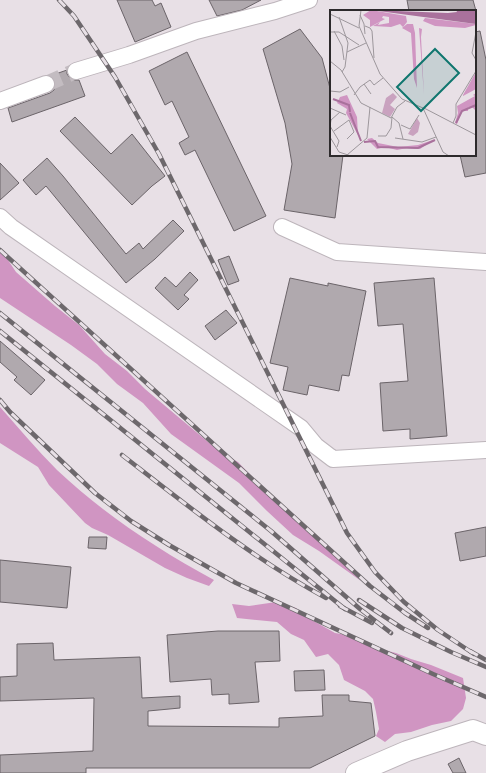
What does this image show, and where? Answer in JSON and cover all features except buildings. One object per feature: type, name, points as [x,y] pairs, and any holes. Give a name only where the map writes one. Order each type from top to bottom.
[{"type":"main road","points":[[356,773],[407,750],[482,730]]},
{"type":"lane","points":[[76,71],[129,55],[196,31],[275,11],[309,0]]},
{"type":"lane","points":[[0,101],[46,84]]},
{"type":"lane","points":[[0,217],[24,236],[300,428],[316,446],[334,459],[486,450]]},
{"type":"lane","points":[[282,226],[337,252],[486,262]]},
{"type":"shaded area","points":[[0,252],[6,257],[16,272],[79,325],[105,354],[127,371],[145,389],[220,452],[238,462],[265,490],[361,581],[319,551],[293,535],[239,483],[171,434],[143,403],[117,384],[97,364],[0,298]]},
{"type":"shaded area","points":[[0,407],[57,470],[94,502],[132,530],[172,556],[214,580],[209,586],[187,578],[165,568],[85,523],[49,485],[38,467],[0,443]]},
{"type":"shaded area","points":[[276,602],[296,608],[303,615],[335,633],[353,636],[376,648],[431,665],[463,678],[466,698],[463,709],[451,721],[411,732],[395,734],[385,742],[376,736],[379,729],[373,699],[365,691],[344,680],[339,665],[328,654],[316,657],[304,640],[291,634],[277,622],[237,618],[232,604],[249,606]]},
{"type":"tunnel","points":[[46,84],[76,71]]},
{"type":"railway","points":[[59,0],[74,16],[115,77],[159,154],[347,533],[375,572],[404,602],[438,630],[474,654]]},
{"type":"railway","points":[[0,250],[370,586],[405,613],[428,628]]},
{"type":"railway","points":[[0,313],[271,531],[360,609],[391,633]]},
{"type":"railway","points":[[0,331],[345,609]]},
{"type":"railway","points":[[0,400],[10,412],[95,493],[131,521],[169,545],[236,583],[486,697]]},
{"type":"railway","points":[[122,455],[246,549],[326,598]]},
{"type":"railway","points":[[359,600],[402,628],[486,667]]},
{"type":"railway","points":[[340,606],[372,623]]},
{"type":"railway","points":[[470,651],[486,660]]}]
